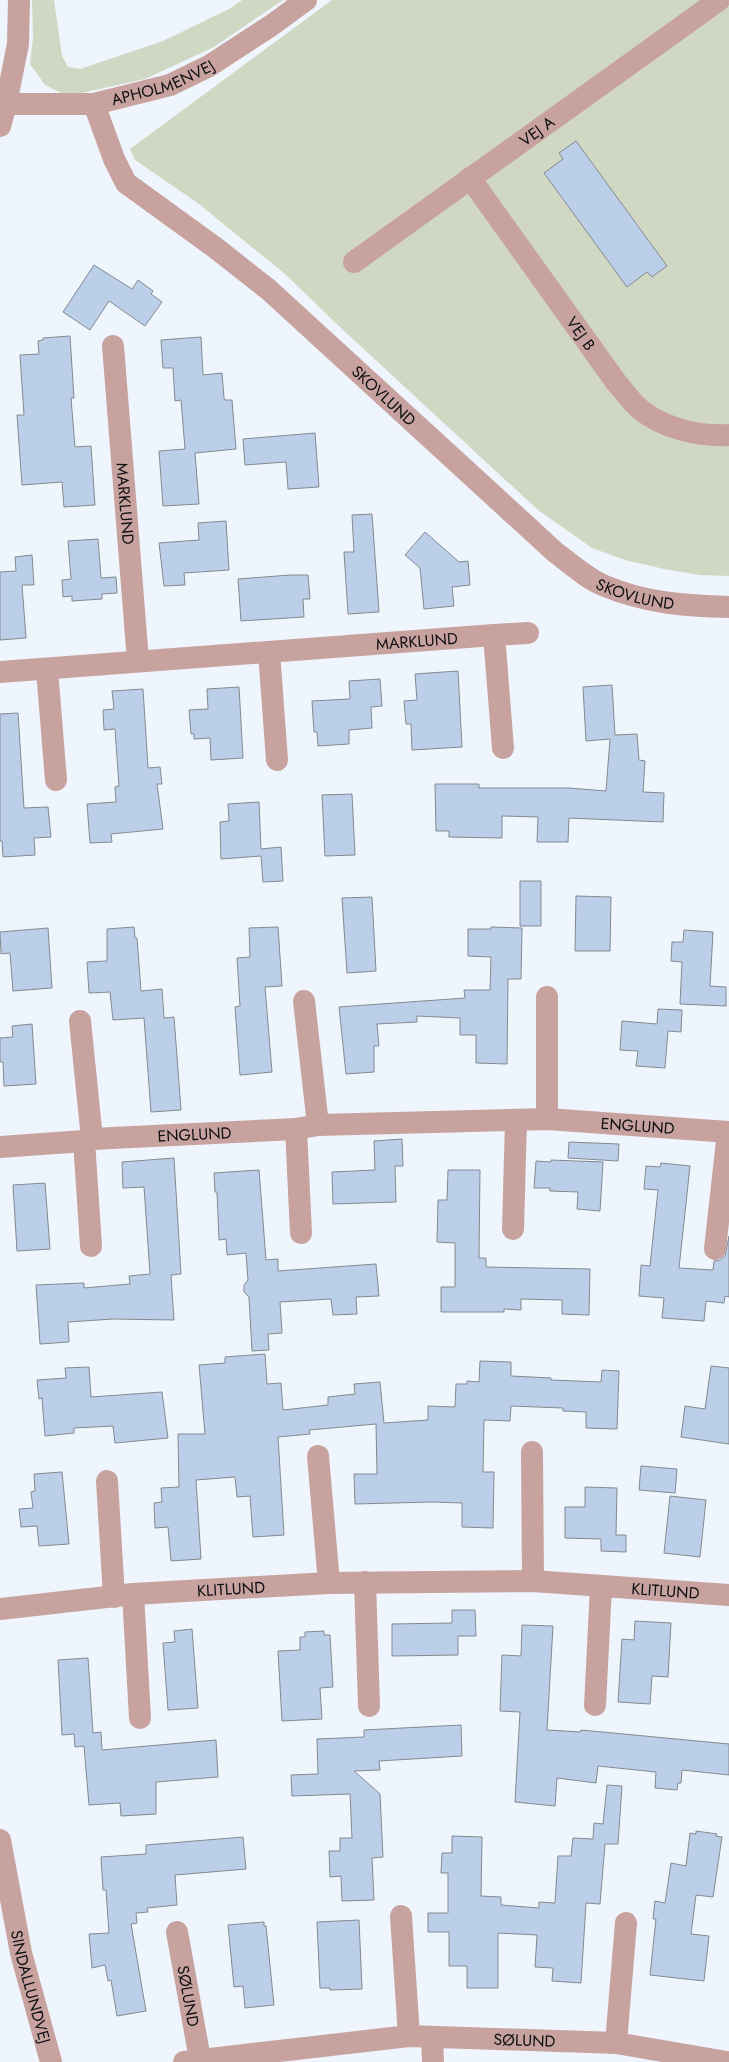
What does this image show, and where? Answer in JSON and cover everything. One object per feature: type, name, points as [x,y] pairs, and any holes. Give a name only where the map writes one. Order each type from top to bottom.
[{"type":"street","points":[[0,126],[3,104],[18,44],[19,0]]},
{"type":"street","name":"APHOLMENVEJ","points":[[3,104],[94,104],[170,85],[209,66],[272,25],[306,0]]},
{"type":"street","name":"VEJ A","points":[[354,262],[719,0]]},
{"type":"street","name":"SKOVLUND","points":[[94,104],[114,159],[126,183],[217,249],[269,290],[555,552],[583,574],[605,586],[625,593],[651,601],[696,606],[729,607]]},
{"type":"street","name":"VEJ B","points":[[470,178],[616,382],[641,410],[663,423],[687,431],[729,435]]},
{"type":"street","name":"MARKLUND","points":[[113,346],[138,661]]},
{"type":"street","name":"MARKLUND","points":[[0,672],[47,670],[138,661],[528,633]]},
{"type":"street","points":[[494,635],[503,748]]},
{"type":"street","points":[[269,652],[278,760]]},
{"type":"street","points":[[47,670],[56,780]]},
{"type":"street","points":[[547,997],[547,1118]]},
{"type":"street","points":[[304,1001],[318,1125]]},
{"type":"street","points":[[80,1021],[88,1140],[91,1246]]},
{"type":"street","name":"ENGLUND","points":[[0,1146],[296,1129],[318,1125],[547,1118],[729,1132],[715,1250]]},
{"type":"street","points":[[513,1229],[516,1120]]},
{"type":"street","points":[[296,1129],[301,1233]]},
{"type":"street","points":[[532,1452],[533,1581]]},
{"type":"street","points":[[318,1456],[329,1583]]},
{"type":"street","points":[[108,1481],[140,1718]]},
{"type":"street","name":"KLITLUND","points":[[0,1609],[124,1595],[365,1582],[533,1581],[729,1595]]},
{"type":"street","points":[[365,1582],[369,1706]]},
{"type":"street","points":[[595,1706],[601,1586]]},
{"type":"street","name":"SINDALLUNDVEJ","points":[[0,1840],[21,1953],[51,2062]]},
{"type":"street","points":[[401,1916],[410,2036]]},
{"type":"street","points":[[616,2044],[626,1923]]},
{"type":"street","name":"SØLUND","points":[[177,1932],[192,2060],[228,2059],[410,2036],[616,2044],[640,2055],[727,2062]]},
{"type":"street","points":[[432,2037],[433,2062]]},
{"type":"green space","points":[[32,0],[54,0],[62,56],[68,67],[80,69],[163,41],[231,8],[242,0],[283,0],[214,47],[145,79],[77,94],[63,94],[45,85],[30,64],[33,37]]},
{"type":"green space","points":[[332,0],[729,0],[729,576],[700,575],[664,569],[625,560],[592,548],[538,510],[343,330],[285,274],[199,204],[135,160],[130,149]]},
{"type":"building","points":[[576,141],[667,266],[652,277],[647,272],[627,287],[544,173],[563,159],[559,153]]},
{"type":"building","points":[[94,265],[132,289],[138,280],[153,291],[151,294],[162,302],[145,326],[109,301],[90,330],[63,312]]},
{"type":"building","points":[[70,336],[74,398],[71,398],[75,447],[91,446],[95,505],[64,507],[62,482],[22,485],[17,415],[24,415],[20,355],[39,354],[38,341],[43,340],[43,338]]},
{"type":"building","points":[[201,337],[203,375],[222,373],[224,398],[225,400],[232,400],[236,449],[195,453],[199,504],[163,506],[159,451],[185,449],[181,400],[175,401],[173,368],[163,368],[161,340]]},
{"type":"building","points":[[315,433],[319,487],[288,489],[286,462],[245,465],[243,439]]},
{"type":"building","points":[[372,514],[379,612],[348,614],[344,552],[354,552],[352,515]]},
{"type":"building","points":[[226,521],[229,570],[184,573],[185,585],[164,586],[159,543],[199,540],[198,523]]},
{"type":"building","points":[[425,532],[459,562],[468,561],[470,585],[452,587],[454,606],[424,609],[420,568],[405,555]]},
{"type":"building","points":[[98,539],[101,578],[116,577],[117,593],[102,594],[102,599],[72,601],[72,596],[63,597],[62,580],[71,579],[68,541]]},
{"type":"building","points":[[32,555],[34,585],[22,585],[26,638],[0,640],[0,572],[16,571],[15,557]]},
{"type":"building","points":[[308,575],[310,599],[303,599],[304,617],[241,621],[238,579]]},
{"type":"building","points":[[458,671],[462,747],[412,750],[411,724],[406,724],[404,701],[417,700],[415,674]]},
{"type":"building","points":[[380,679],[382,706],[371,707],[372,728],[349,730],[349,744],[318,746],[317,732],[314,732],[312,701],[350,699],[349,681]]},
{"type":"building","points":[[612,685],[615,735],[637,734],[639,760],[645,761],[643,792],[664,793],[663,822],[569,818],[568,842],[537,842],[538,817],[502,816],[502,838],[449,837],[449,831],[436,831],[435,784],[479,784],[479,788],[569,788],[606,791],[610,739],[586,741],[583,687]]},
{"type":"building","points":[[239,687],[243,758],[211,760],[210,738],[194,739],[194,734],[191,734],[189,710],[208,709],[207,689]]},
{"type":"building","points":[[143,689],[148,768],[160,767],[162,784],[157,784],[163,829],[111,834],[112,842],[90,843],[87,804],[116,802],[115,787],[119,786],[115,729],[104,730],[103,710],[114,709],[112,691]]},
{"type":"building","points":[[18,713],[24,808],[48,807],[51,837],[34,838],[35,855],[3,857],[2,841],[0,841],[0,714]]},
{"type":"building","points":[[352,794],[355,855],[325,856],[322,795]]},
{"type":"building","points":[[259,802],[261,849],[281,847],[283,881],[263,882],[261,856],[221,859],[220,822],[229,821],[228,804]]},
{"type":"building","points":[[520,881],[541,881],[541,926],[520,926]]},
{"type":"building","points":[[576,896],[611,897],[610,951],[575,951]]},
{"type":"building","points":[[372,897],[376,971],[347,973],[342,898]]},
{"type":"building","points":[[134,927],[135,938],[137,938],[141,991],[162,989],[164,1018],[174,1017],[181,1110],[151,1112],[144,1018],[113,1020],[110,992],[89,993],[87,962],[107,961],[107,929]]},
{"type":"building","points":[[278,927],[282,986],[265,987],[272,1072],[240,1075],[235,1007],[240,1006],[237,958],[250,957],[249,928]]},
{"type":"building","points":[[491,927],[522,928],[521,979],[508,979],[507,1064],[476,1063],[476,1035],[460,1035],[460,1018],[417,1016],[417,1022],[377,1024],[379,1046],[374,1046],[374,1072],[346,1074],[339,1007],[465,998],[464,990],[490,990],[491,957],[468,956],[468,929],[491,929]]},
{"type":"building","points":[[48,928],[52,988],[13,991],[10,953],[1,954],[0,932]]},
{"type":"building","points":[[684,930],[713,932],[710,986],[726,987],[726,1006],[680,1004],[682,962],[671,961],[672,942],[683,942]]},
{"type":"building","points":[[658,1009],[682,1010],[681,1032],[668,1031],[665,1068],[636,1066],[638,1051],[620,1050],[622,1021],[657,1024]]},
{"type":"building","points":[[32,1024],[36,1084],[4,1086],[3,1062],[0,1062],[0,1038],[13,1037],[12,1026]]},
{"type":"building","points":[[402,1139],[403,1166],[395,1166],[396,1202],[333,1204],[332,1172],[375,1170],[374,1141]]},
{"type":"building","points":[[569,1142],[619,1144],[618,1161],[568,1158]]},
{"type":"building","points":[[174,1158],[181,1274],[171,1275],[174,1320],[113,1319],[68,1322],[69,1342],[40,1344],[36,1285],[84,1283],[84,1288],[130,1284],[129,1276],[150,1274],[144,1187],[123,1188],[122,1162]]},
{"type":"building","points":[[551,1160],[603,1162],[600,1211],[577,1209],[578,1192],[550,1191],[550,1188],[534,1188],[536,1161],[551,1162]]},
{"type":"building","points":[[661,1163],[690,1166],[679,1268],[713,1270],[714,1261],[720,1260],[725,1256],[729,1236],[729,1297],[725,1296],[724,1303],[706,1301],[704,1321],[662,1318],[664,1298],[639,1296],[641,1265],[650,1266],[658,1190],[644,1189],[646,1166],[660,1167]]},
{"type":"building","points":[[259,1170],[266,1260],[278,1259],[278,1271],[376,1264],[379,1296],[356,1297],[357,1314],[333,1315],[331,1299],[280,1302],[282,1333],[268,1334],[269,1350],[252,1351],[249,1297],[244,1292],[244,1285],[248,1280],[246,1253],[227,1255],[226,1239],[219,1240],[217,1192],[215,1192],[214,1173]]},
{"type":"building","points":[[448,1170],[480,1170],[479,1258],[486,1258],[486,1267],[590,1269],[589,1315],[562,1314],[562,1300],[521,1299],[521,1310],[504,1309],[504,1312],[441,1312],[441,1287],[455,1287],[455,1243],[437,1242],[438,1200],[447,1200]]},
{"type":"building","points":[[45,1183],[50,1249],[17,1251],[13,1185]]},
{"type":"building","points":[[265,1354],[267,1384],[281,1383],[283,1410],[328,1405],[328,1397],[355,1394],[354,1384],[380,1382],[384,1423],[428,1420],[428,1406],[455,1407],[456,1384],[467,1384],[467,1381],[479,1382],[480,1361],[511,1362],[511,1376],[551,1378],[551,1380],[601,1382],[602,1370],[619,1371],[617,1429],[586,1428],[586,1412],[563,1411],[563,1408],[511,1406],[510,1421],[484,1420],[483,1472],[494,1472],[493,1528],[462,1527],[462,1503],[432,1502],[355,1504],[354,1474],[377,1474],[376,1424],[309,1430],[310,1434],[278,1437],[284,1535],[253,1537],[250,1496],[237,1497],[235,1477],[196,1480],[201,1559],[171,1561],[168,1527],[155,1528],[154,1503],[162,1502],[161,1488],[179,1487],[178,1434],[205,1434],[199,1365],[225,1363],[225,1357]]},
{"type":"building","points":[[711,1366],[729,1368],[729,1444],[681,1437],[685,1406],[705,1409]]},
{"type":"building","points":[[89,1367],[91,1397],[162,1392],[168,1438],[115,1443],[113,1426],[74,1428],[74,1433],[45,1436],[42,1398],[39,1399],[37,1380],[66,1378],[65,1368]]},
{"type":"building","points":[[641,1466],[677,1469],[675,1493],[639,1490]]},
{"type":"building","points":[[62,1472],[69,1544],[39,1546],[37,1526],[21,1527],[19,1509],[33,1508],[31,1492],[35,1491],[34,1474]]},
{"type":"building","points":[[585,1487],[617,1488],[616,1535],[626,1535],[626,1552],[601,1551],[601,1539],[565,1538],[565,1507],[585,1507]]},
{"type":"building","points":[[670,1496],[706,1500],[700,1557],[664,1553]]},
{"type":"building","points":[[452,1610],[475,1610],[476,1636],[458,1636],[458,1655],[392,1656],[392,1624],[452,1623]]},
{"type":"building","points":[[635,1621],[671,1623],[668,1677],[652,1676],[650,1704],[618,1702],[622,1639],[634,1640]]},
{"type":"building","points":[[522,1625],[553,1626],[547,1730],[581,1732],[581,1730],[729,1744],[729,1775],[682,1770],[681,1783],[678,1783],[677,1790],[655,1788],[656,1772],[598,1766],[596,1783],[557,1778],[555,1806],[515,1802],[520,1712],[500,1711],[502,1655],[521,1656]]},
{"type":"building","points":[[192,1629],[198,1708],[168,1710],[163,1643],[175,1642],[174,1631]]},
{"type":"building","points":[[324,1631],[324,1635],[330,1635],[333,1687],[320,1688],[322,1719],[282,1721],[278,1651],[300,1650],[300,1637],[305,1637],[305,1632]]},
{"type":"building","points":[[88,1658],[93,1733],[101,1732],[102,1750],[216,1740],[218,1777],[156,1782],[156,1814],[121,1816],[120,1803],[89,1805],[84,1746],[75,1747],[74,1734],[62,1735],[58,1660]]},
{"type":"building","points":[[461,1725],[462,1756],[379,1761],[380,1770],[354,1771],[380,1794],[383,1857],[372,1858],[374,1900],[342,1901],[341,1876],[330,1877],[329,1851],[340,1851],[340,1838],[352,1838],[350,1794],[292,1796],[291,1775],[318,1774],[317,1739],[364,1737],[364,1730]]},
{"type":"building","points":[[607,1785],[622,1786],[618,1844],[605,1844],[600,1904],[586,1903],[581,1983],[552,1981],[553,1968],[535,1967],[537,1935],[498,1933],[498,1988],[467,1988],[467,1966],[449,1966],[449,1932],[428,1932],[428,1913],[448,1913],[448,1873],[441,1873],[442,1853],[452,1853],[452,1836],[482,1837],[481,1896],[501,1897],[501,1905],[539,1908],[539,1902],[555,1903],[558,1856],[571,1856],[573,1838],[593,1839],[594,1823],[603,1824]]},
{"type":"building","points":[[696,1831],[717,1834],[716,1836],[722,1837],[713,1897],[696,1895],[691,1934],[709,1936],[704,1981],[650,1975],[656,1919],[653,1919],[655,1901],[665,1903],[671,1863],[686,1866],[690,1833],[696,1834]]},
{"type":"building","points":[[243,1837],[246,1869],[175,1875],[177,1905],[147,1908],[148,1912],[136,1913],[137,1923],[131,1924],[146,2011],[117,2016],[111,1980],[108,1981],[105,1965],[92,1968],[89,1934],[109,1933],[106,1890],[103,1890],[101,1857],[146,1854],[146,1845]]},
{"type":"building","points":[[359,1920],[362,1989],[330,1990],[330,1988],[320,1988],[317,1922]]},
{"type":"building","points":[[264,1922],[264,1926],[266,1926],[274,2005],[245,2008],[243,1986],[234,1987],[228,1925]]}]
